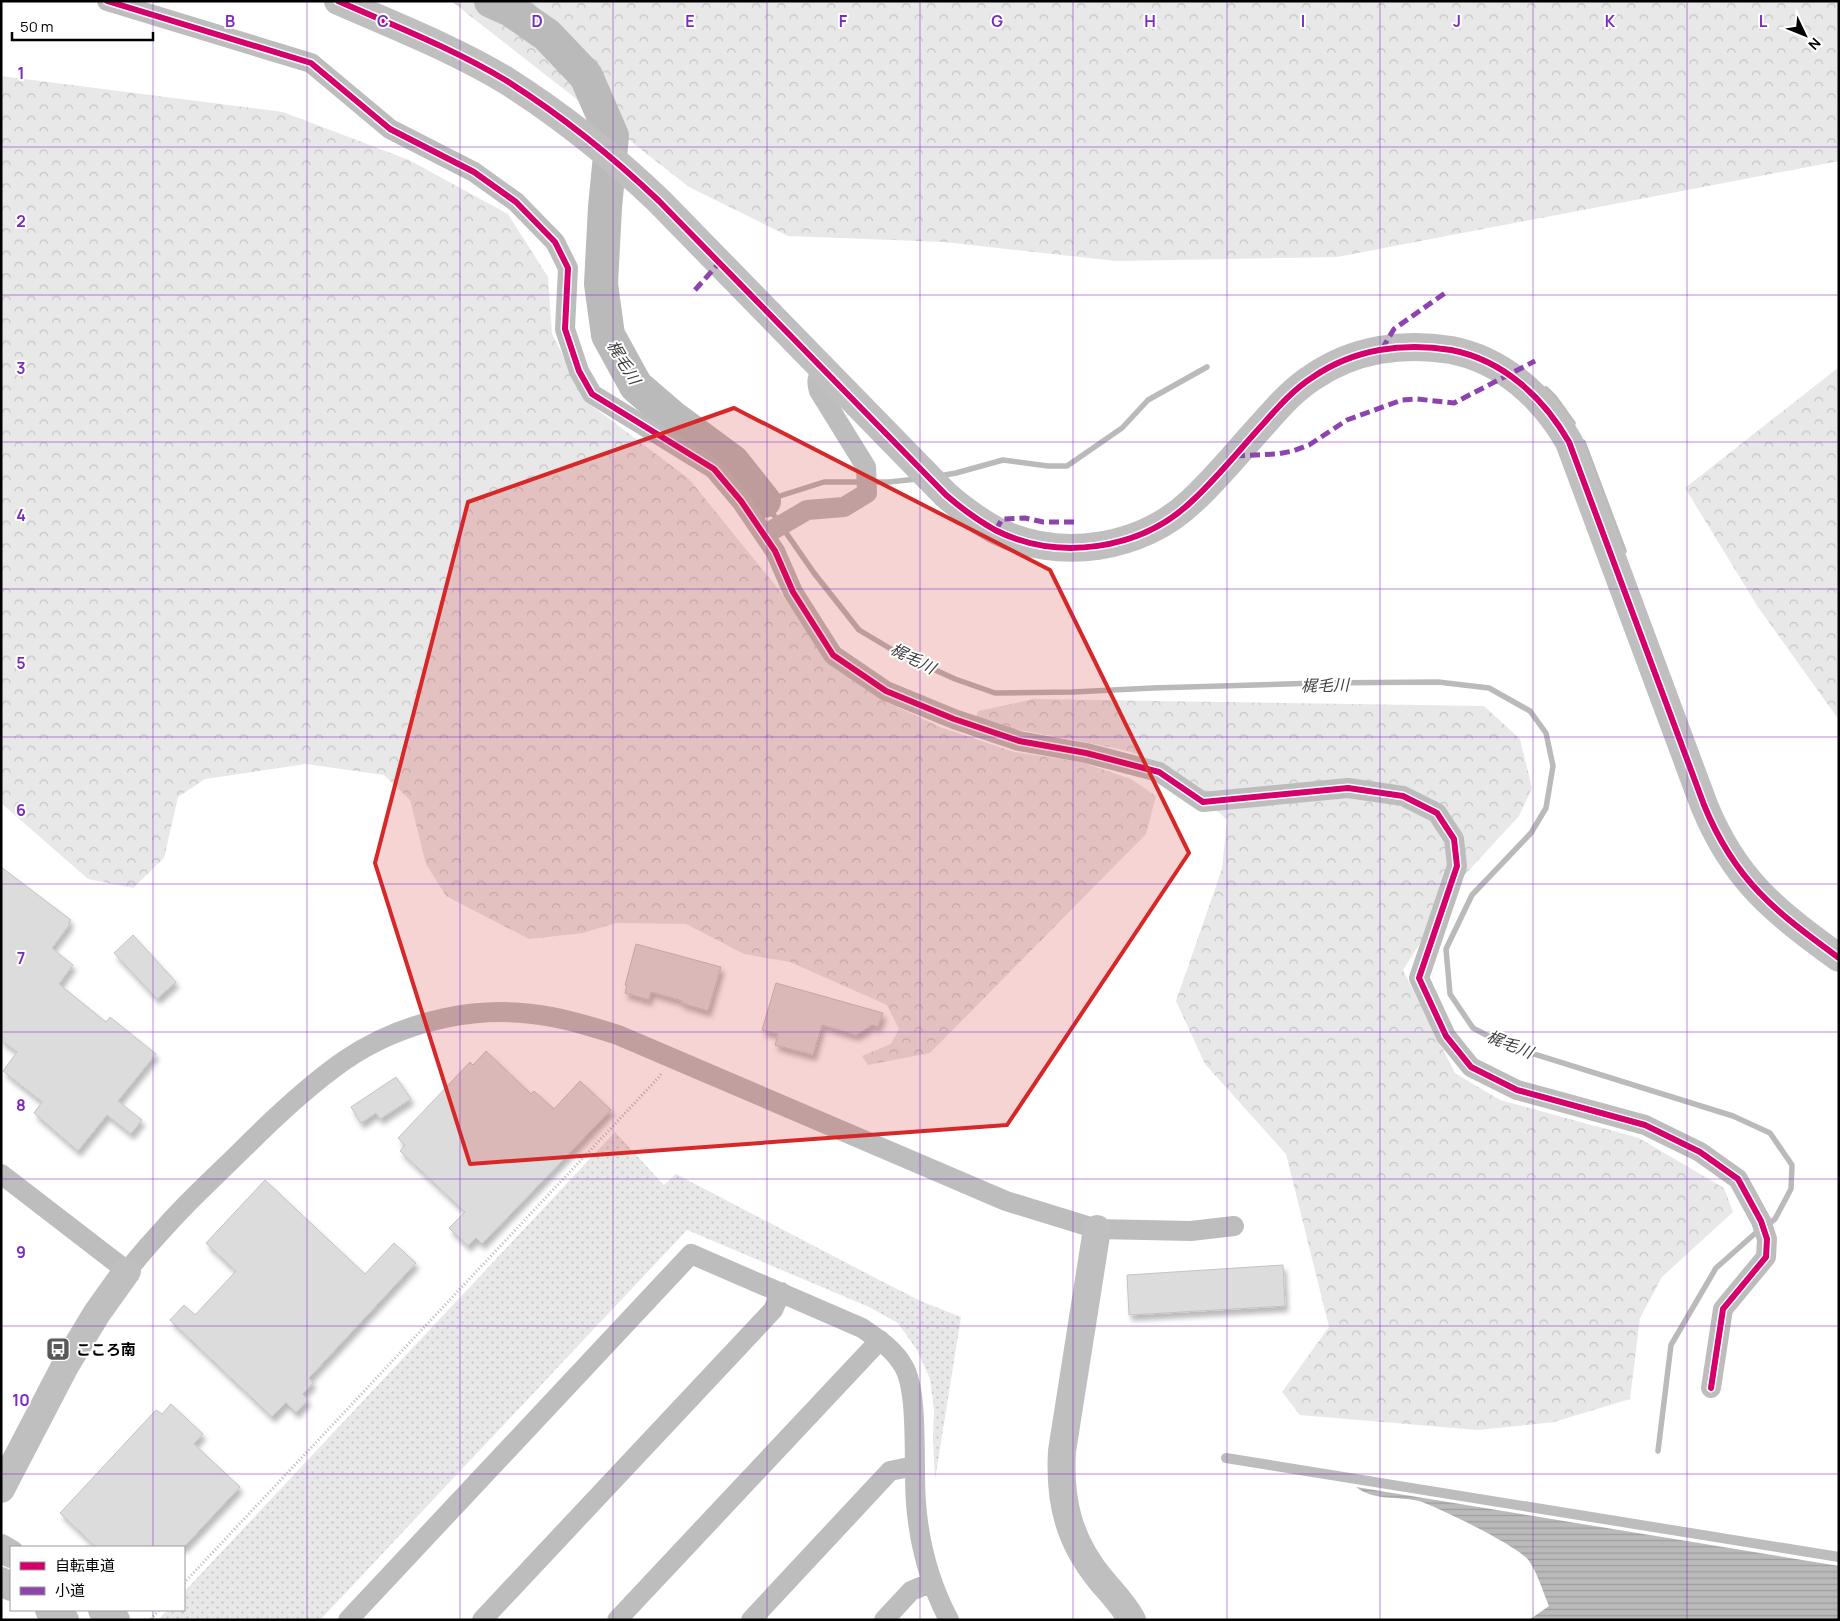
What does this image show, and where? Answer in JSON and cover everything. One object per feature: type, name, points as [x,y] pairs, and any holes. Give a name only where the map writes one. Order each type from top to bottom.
[{"type":"street","points":[[107,1],[311,63],[390,129],[474,172],[516,202],[555,242],[568,268],[565,329],[579,371],[592,394],[714,468],[740,501],[776,529]]},
{"type":"street","points":[[338,1],[463,57],[506,81],[586,136],[643,186],[946,495],[978,520],[996,530],[1022,540],[1056,547],[1097,546],[1137,536],[1156,527],[1190,503],[1296,390],[1331,366],[1371,351],[1392,347],[1414,346],[1456,352],[1495,367],[1514,378],[1531,392],[1559,424],[1570,442],[1704,805],[1723,845],[1744,876],[1763,898],[1797,927],[1839,958]]},
{"type":"street","points":[[776,529],[812,509],[844,507],[867,484],[864,463],[819,392],[817,377],[823,369]]},
{"type":"street","points":[[776,529],[775,551],[792,592],[833,655],[886,691],[1019,741],[1086,753],[1159,772],[1203,802],[1348,788],[1403,796],[1437,813],[1454,839],[1457,866],[1419,978],[1446,1036],[1471,1067],[1517,1090],[1645,1125],[1700,1152],[1738,1179],[1764,1230],[1766,1257],[1723,1309],[1711,1388]]},
{"type":"street","points":[[1,1489],[65,1366],[97,1313],[127,1271],[168,1224],[253,1139],[318,1080],[346,1059],[404,1030],[454,1016],[491,1012],[552,1016],[618,1035],[1006,1201],[1097,1229],[1191,1231],[1234,1226]]},
{"type":"street","points":[[1,1174],[127,1271]]},
{"type":"street","points":[[1097,1229],[1062,1452],[1061,1486],[1064,1504],[1076,1541],[1086,1561],[1132,1620]]},
{"type":"street","points":[[348,1620],[691,1254],[862,1328],[880,1340],[893,1352],[904,1368],[911,1388],[916,1504],[921,1540],[932,1582],[949,1620]]},
{"type":"street","points":[[482,1620],[773,1310],[781,1292]]},
{"type":"street","points":[[616,1620],[880,1340]]},
{"type":"street","points":[[751,1620],[890,1472],[914,1466]]},
{"type":"street","points":[[884,1620],[911,1591],[932,1582]]},
{"type":"street","points":[[51,1611],[65,1620]]},
{"type":"street","points":[[103,1611],[116,1620]]},
{"type":"lane","points":[[1226,1458],[1839,1557]]},
{"type":"path","points":[[185,1582],[646,1092],[661,1073]]},
{"type":"highlighted area","points":[[734,408],[1050,570],[1189,853],[1007,1125],[470,1164],[375,863],[468,502]]},
{"type":"green space","points":[[451,1],[1839,1],[1839,161],[1337,257],[1116,261],[944,242],[788,236],[689,187]]},
{"type":"green space","points":[[1,76],[283,112],[409,160],[508,214],[548,277],[552,334],[587,402],[689,479],[779,590],[821,651],[880,699],[940,727],[1014,752],[1081,762],[1131,779],[1156,796],[1146,834],[930,1053],[868,1065],[862,1056],[891,1044],[899,1029],[887,1005],[790,962],[744,954],[686,924],[616,923],[583,933],[529,939],[446,896],[426,864],[410,800],[384,775],[306,764],[205,779],[178,797],[164,858],[133,888],[88,879],[1,803]]},
{"type":"green space","points":[[1839,367],[1839,720],[1758,607],[1685,488]]},
{"type":"green space","points":[[1034,699],[1484,706],[1520,739],[1532,788],[1519,816],[1460,880],[1403,970],[1455,1073],[1500,1100],[1639,1138],[1724,1188],[1733,1212],[1662,1277],[1640,1318],[1630,1399],[1554,1422],[1478,1430],[1300,1415],[1282,1392],[1329,1327],[1286,1154],[1205,1064],[1176,1001],[1222,869],[1227,820],[1182,781],[1152,761],[1138,755],[1116,748],[975,720],[978,711]]},
{"type":"green space","points":[[615,1132],[664,1185],[676,1174],[887,1284],[923,1302],[961,1317],[935,1480],[934,1410],[930,1379],[917,1350],[898,1323],[869,1307],[687,1230],[320,1620],[158,1620],[166,1611],[185,1611],[185,1591]]},
{"type":"shaded area","points":[[1356,1487],[1839,1566],[1839,1620],[1529,1620],[1549,1606],[1535,1572],[1523,1555],[1478,1528],[1428,1504],[1419,1501],[1378,1496]]},
{"type":"building","points":[[1,867],[71,920],[52,948],[73,965],[59,984],[106,1022],[110,1017],[156,1054],[118,1101],[142,1120],[131,1134],[107,1115],[78,1151],[34,1113],[42,1102],[3,1071],[17,1052],[1,1040]]},
{"type":"building","points":[[133,935],[176,982],[157,999],[114,953]]},
{"type":"building","points":[[636,944],[721,967],[708,1011],[651,992],[649,1000],[625,993],[627,985],[625,985]]},
{"type":"building","points":[[776,983],[883,1013],[878,1027],[872,1025],[856,1035],[822,1025],[813,1055],[775,1045],[778,1034],[762,1030]]},
{"type":"building","points":[[486,1051],[531,1094],[534,1091],[554,1109],[580,1081],[611,1110],[482,1244],[476,1238],[468,1246],[449,1228],[465,1212],[400,1151],[405,1145],[398,1138],[470,1062],[473,1065]]},
{"type":"building","points":[[396,1077],[411,1099],[380,1119],[376,1113],[361,1123],[351,1107]]},
{"type":"building","points":[[265,1180],[365,1274],[394,1243],[416,1263],[309,1378],[313,1383],[303,1394],[308,1400],[296,1413],[286,1403],[272,1417],[170,1320],[184,1305],[195,1315],[236,1271],[206,1243]]},
{"type":"building","points":[[1283,1265],[1285,1306],[1129,1315],[1127,1275]]},
{"type":"building","points":[[171,1404],[203,1434],[194,1444],[240,1487],[185,1546],[95,1546],[60,1513],[156,1410],[162,1414]]},
{"type":"waterway","name":"梶毛川","points":[[491,1],[511,10],[547,35],[586,76],[612,136],[605,207],[601,284],[608,335],[636,386],[672,417],[733,462],[764,501]]},
{"type":"waterway","points":[[939,476],[1003,460],[1048,466],[1067,466],[1122,428],[1148,400],[1207,367]]},
{"type":"waterway","points":[[1546,389],[1573,423]]},
{"type":"waterway","points":[[1583,442],[1624,551]]},
{"type":"waterway","name":"梶毛川","points":[[917,479],[889,482],[824,482],[764,501],[814,573],[859,630],[896,652],[955,679],[995,693],[1318,683],[1438,682],[1489,688],[1530,711],[1546,733],[1553,766],[1546,808],[1531,833],[1472,895],[1446,949],[1450,994],[1473,1028],[1505,1045],[1733,1116],[1770,1133],[1792,1165],[1791,1189],[1775,1219],[1767,1225]]},
{"type":"waterway","name":"梶毛川","points":[[1658,1451],[1671,1345],[1716,1268],[1759,1230]]},
{"type":"marked path","points":[[695,290],[719,263]]},
{"type":"marked path","points":[[1382,349],[1394,329],[1445,293]]},
{"type":"marked path","points":[[1235,456],[1277,454],[1293,451],[1309,445],[1347,420],[1402,400],[1417,399],[1454,403],[1535,361]]},
{"type":"marked path","points":[[996,530],[1002,519],[1025,518],[1043,522],[1077,522]]},
{"type":"cycle path","points":[[107,1],[311,63],[390,129],[474,172],[516,202],[555,242],[568,268],[565,329],[579,371],[592,394],[714,469],[741,501],[775,551],[793,592],[833,655],[886,691],[954,719],[1019,741],[1086,753],[1159,772],[1203,802],[1348,788],[1403,796],[1437,813],[1454,839],[1457,866],[1419,978],[1446,1036],[1471,1067],[1517,1090],[1645,1125],[1700,1152],[1738,1179],[1761,1221],[1767,1239],[1766,1257],[1723,1309],[1711,1388]]},
{"type":"cycle path","points":[[338,1],[424,38],[487,69],[527,94],[586,137],[659,201],[946,495],[969,514],[988,526],[1019,540],[1045,546],[1072,548],[1098,546],[1124,540],[1149,531],[1171,518],[1192,501],[1293,392],[1329,367],[1362,354],[1379,350],[1415,347],[1451,350],[1488,362],[1504,372],[1534,396],[1547,410],[1569,442],[1704,805],[1729,854],[1743,874],[1776,909],[1839,958]]},
{"type":"place","name":"こころ南","points":[[58,1349]]}]
